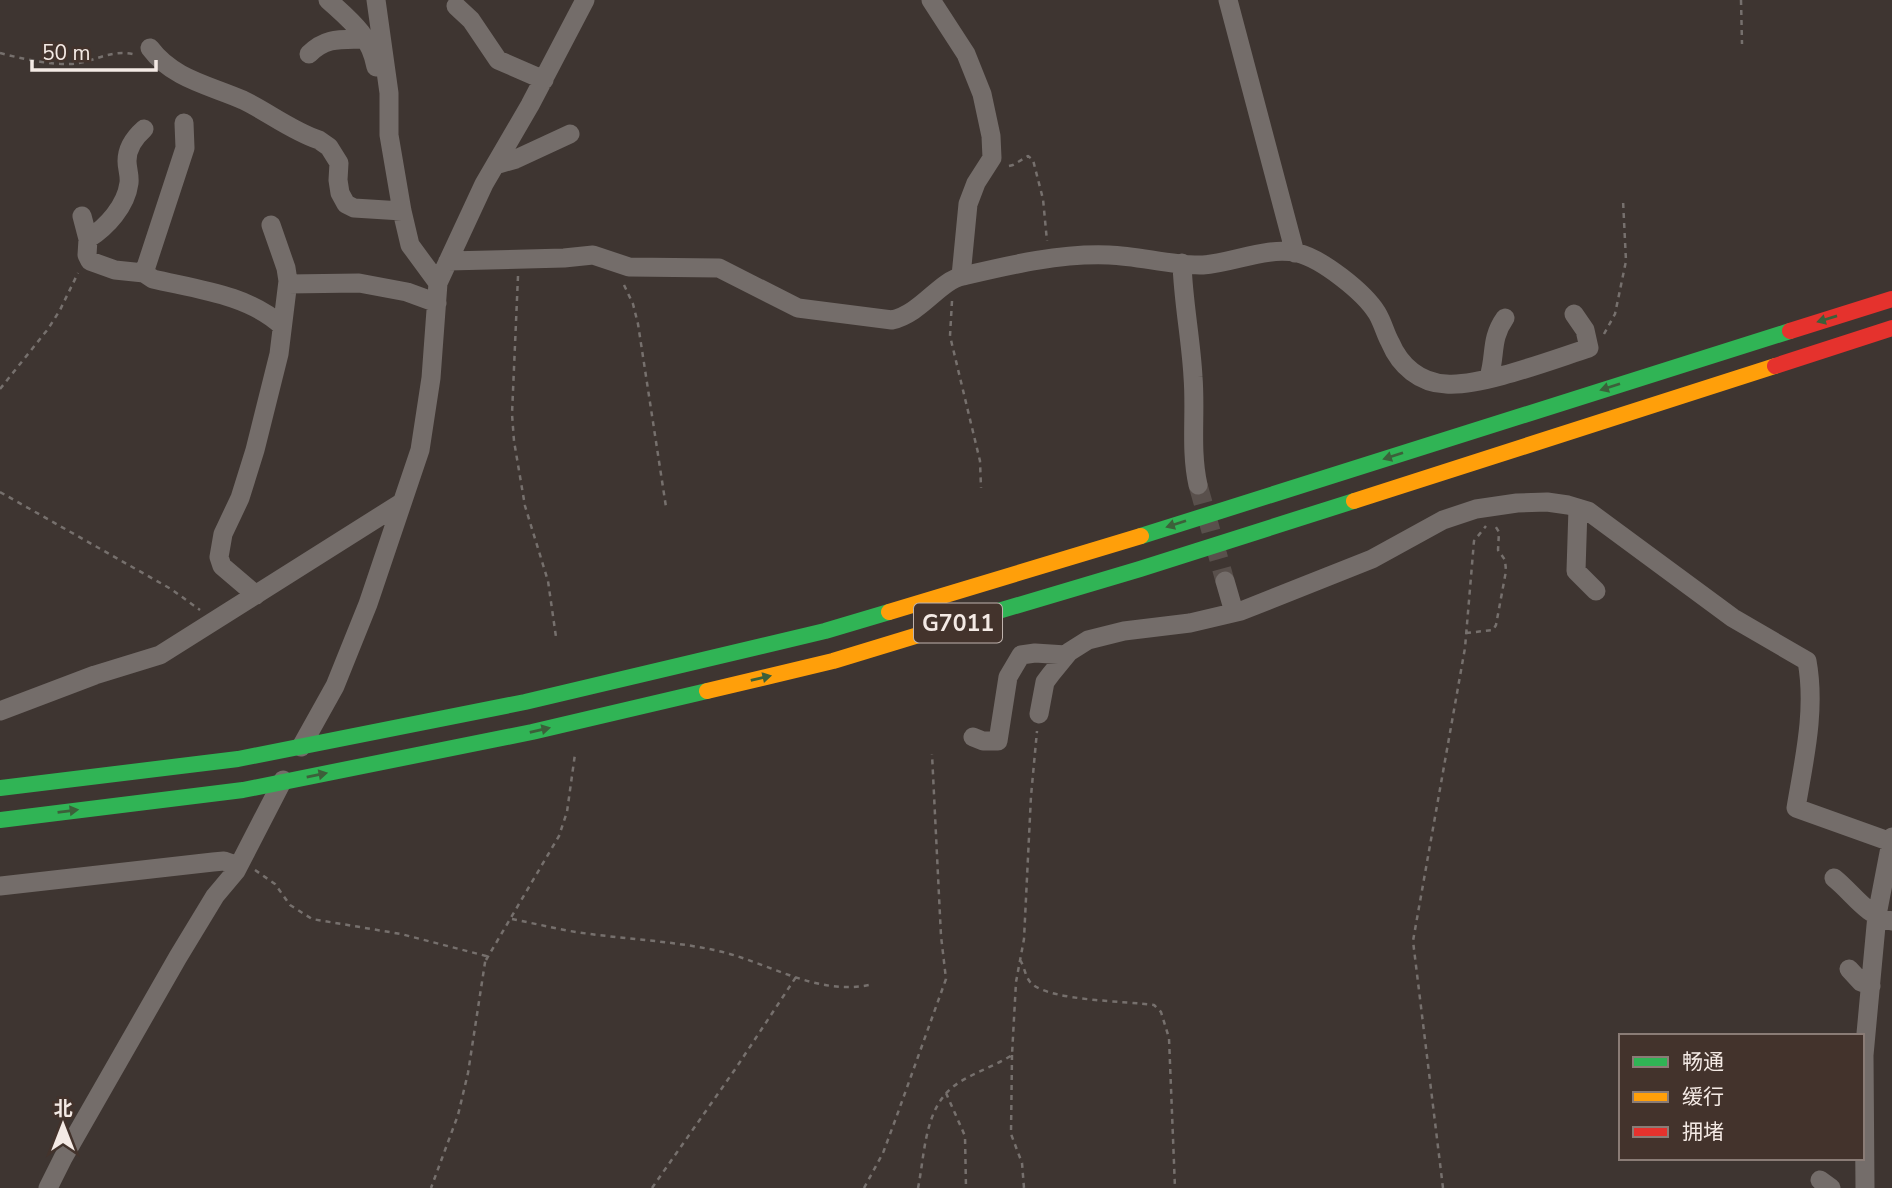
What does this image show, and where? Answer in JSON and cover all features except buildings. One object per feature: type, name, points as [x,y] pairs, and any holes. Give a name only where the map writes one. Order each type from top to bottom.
[{"type":"highway","name":"G7011","points":[[0,788],[238,759],[525,702],[825,631],[1131,539],[1892,299]]},
{"type":"highway","name":"G7011","points":[[0,820],[243,790],[532,732],[833,661],[1140,569],[1892,328]]},
{"type":"street","points":[[328,0],[358,28],[372,48],[381,114],[388,129]]},
{"type":"street","points":[[376,0],[388,93],[388,129],[402,211],[410,245],[438,283]]},
{"type":"street","points":[[48,1188],[178,957],[242,858],[335,686],[368,604],[420,450],[431,378],[438,283],[495,165],[544,80],[585,0]]},
{"type":"street","points":[[931,0],[966,54],[975,75],[987,114],[992,158],[971,194],[954,281]]},
{"type":"street","points":[[1228,0],[1295,253]]},
{"type":"street","points":[[456,6],[471,20],[498,60],[544,80]]},
{"type":"street","points":[[309,54],[317,45],[327,41],[342,38],[366,40]]},
{"type":"street","points":[[153,52],[166,66],[178,73],[242,100],[319,140],[329,148],[339,163],[340,193],[346,204],[354,208],[402,211]]},
{"type":"street","points":[[144,273],[185,148],[184,122]]},
{"type":"street","points":[[88,248],[126,196],[130,180],[128,154],[134,138],[145,129]]},
{"type":"street","points":[[495,165],[516,159],[570,134]]},
{"type":"street","points":[[82,216],[90,261],[115,270],[144,273],[153,279],[244,303],[274,318],[282,326]]},
{"type":"street","points":[[256,595],[222,566],[219,557],[223,534],[240,498],[255,450],[279,354],[288,284],[286,268],[271,225]]},
{"type":"street","points":[[448,261],[593,255],[629,267],[719,268],[798,308],[891,320],[903,317],[954,281],[1049,258],[1103,254],[1204,265],[1278,253],[1295,253],[1324,266],[1369,303],[1378,315],[1397,357],[1417,375],[1429,382],[1449,385],[1489,377],[1590,348],[1585,330],[1574,314]]},
{"type":"street","points":[[1182,263],[1193,376],[1193,466],[1198,485]]},
{"type":"street","points":[[288,284],[367,284],[407,292],[437,303]]},
{"type":"street","points":[[1489,377],[1497,330],[1505,318]]},
{"type":"street","points":[[1047,681],[1066,655],[1083,642],[1100,636],[1190,623],[1234,612],[1372,559],[1443,520],[1476,509],[1547,502],[1588,511],[1627,537],[1733,618],[1807,661],[1811,685],[1808,737],[1796,808],[1891,840],[1885,919],[1871,986],[1864,1055],[1865,1188]]},
{"type":"street","points":[[0,711],[95,675],[160,655],[401,503]]},
{"type":"street","points":[[1578,508],[1576,571],[1596,591]]},
{"type":"street","points":[[1226,581],[1234,612]]},
{"type":"street","points":[[1039,714],[1047,681],[1043,653]]},
{"type":"street","points":[[973,737],[983,741],[998,741],[1005,688],[1021,655],[1066,655]]},
{"type":"street","points":[[0,887],[242,858]]},
{"type":"street","points":[[1834,878],[1885,919]]},
{"type":"street","points":[[1849,969],[1861,982],[1871,986]]},
{"type":"path","points":[[1741,0],[1742,44]]},
{"type":"path","points":[[0,53],[69,64],[93,61],[106,54],[124,52],[147,59],[153,52]]},
{"type":"path","points":[[992,158],[1000,158],[1009,166],[1028,156],[1033,160],[1043,199],[1049,258]]},
{"type":"path","points":[[1590,348],[1602,336],[1615,314],[1626,261],[1622,200]]},
{"type":"path","points":[[0,389],[60,310],[88,248]]},
{"type":"path","points":[[515,259],[519,292],[512,414],[514,441],[525,506],[548,580],[556,637]]},
{"type":"path","points":[[612,260],[633,304],[638,324],[666,507]]},
{"type":"path","points":[[954,281],[950,325],[953,352],[980,461],[981,488]]},
{"type":"path","points":[[0,492],[171,589],[202,611],[212,623]]},
{"type":"path","points":[[1443,1188],[1413,941],[1466,633],[1474,541],[1492,521],[1499,531],[1498,550],[1505,560],[1506,571],[1496,625],[1493,630],[1466,633]]},
{"type":"path","points":[[1024,1188],[1022,1163],[1012,1134],[1012,1055],[1016,982],[1024,939],[1031,796],[1039,714]]},
{"type":"path","points":[[431,1188],[458,1115],[466,1084],[486,960],[559,836],[567,812],[575,754]]},
{"type":"path","points":[[864,1188],[883,1153],[946,979],[940,926],[932,754]]},
{"type":"path","points":[[242,858],[275,884],[290,905],[312,919],[438,942],[477,952],[486,956],[486,960]]},
{"type":"path","points":[[512,919],[571,931],[715,950],[796,976],[809,983],[854,988],[869,985]]},
{"type":"path","points":[[1020,959],[1028,979],[1034,986],[1071,998],[1154,1005],[1161,1013],[1169,1038],[1175,1188]]},
{"type":"path","points":[[652,1188],[796,976]]},
{"type":"path","points":[[918,1188],[929,1127],[937,1103],[955,1086],[1012,1055]]},
{"type":"path","points":[[946,1093],[965,1136],[966,1188]]},
{"type":"tunnel","points":[[1198,485],[1225,581]]},
{"type":"traffic: fast","points":[[1141,536],[1790,331]]},
{"type":"traffic: fast","points":[[948,626],[1354,501]]},
{"type":"traffic: fast","points":[[0,788],[238,759],[525,702],[825,631],[889,612]]},
{"type":"traffic: fast","points":[[0,820],[243,790],[532,732],[707,691]]},
{"type":"traffic: slow","points":[[1354,501],[1775,366]]},
{"type":"traffic: slow","points":[[889,612],[1141,536]]},
{"type":"traffic: slow","points":[[707,691],[833,661],[948,626]]},
{"type":"traffic: jam","points":[[1790,331],[1892,299]]},
{"type":"traffic: jam","points":[[1775,366],[1892,328]]}]
